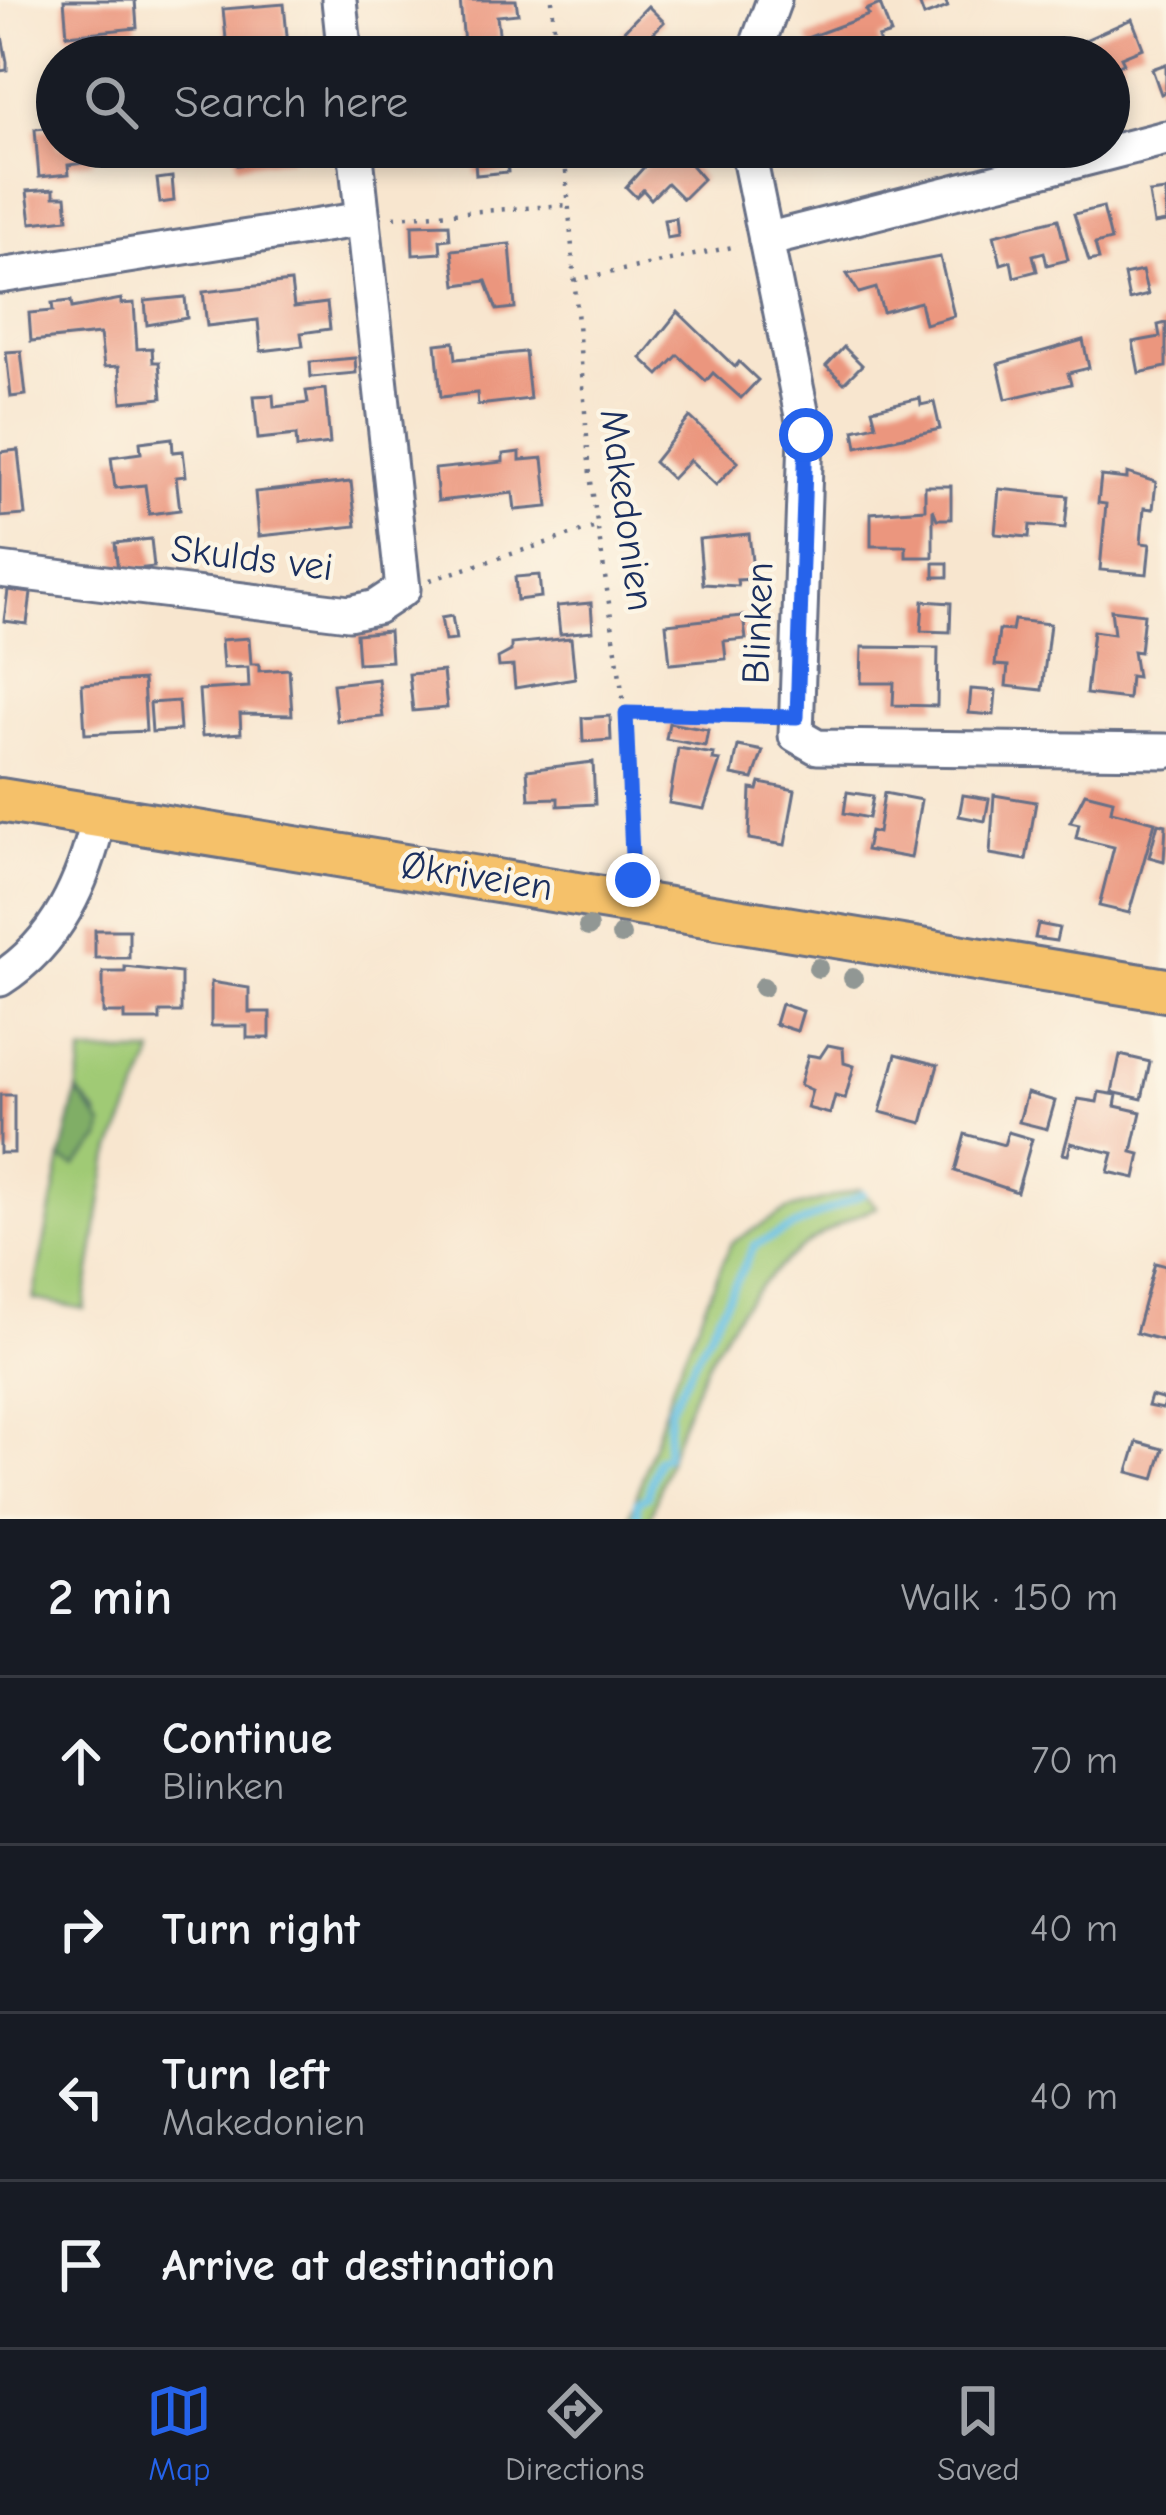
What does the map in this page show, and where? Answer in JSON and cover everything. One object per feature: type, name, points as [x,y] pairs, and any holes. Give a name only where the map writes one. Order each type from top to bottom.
[{"type":"main road","name":"Økriveien","points":[[0,800],[1166,990]]},
{"type":"street","points":[[339,0],[343,36]]},
{"type":"street","points":[[761,36],[774,0]]},
{"type":"street","points":[[1130,147],[1166,138]]},
{"type":"street","points":[[357,168],[403,589]]},
{"type":"street","name":"Blinken","points":[[751,168],[806,435],[796,735],[817,747],[1166,751]]},
{"type":"street","points":[[766,240],[1048,168]]},
{"type":"street","points":[[0,276],[363,219]]},
{"type":"street","name":"Skulds vei","points":[[0,570],[349,613],[376,607],[403,589]]},
{"type":"street","points":[[0,979],[44,942],[65,912],[89,861],[99,817]]},
{"type":"path","points":[[552,0],[555,36]]},
{"type":"path","name":"Makedonien","points":[[565,168],[596,527],[626,713],[633,880]]},
{"type":"path","points":[[363,219],[568,205]]},
{"type":"path","points":[[575,280],[766,240]]},
{"type":"path","points":[[403,589],[596,527]]},
{"type":"path","points":[[626,713],[797,717]]},
{"type":"green space","points":[[83,1053],[154,1053],[108,1161],[84,1309],[33,1299],[61,1159],[75,1166],[101,1139],[98,1114],[77,1091]]},
{"type":"green space","points":[[77,1091],[103,1125],[101,1139],[75,1166],[61,1159]]},
{"type":"green space","points":[[860,1189],[877,1207],[827,1231],[786,1260],[725,1333],[683,1420],[650,1519],[629,1519],[676,1374],[731,1243],[787,1210]]},
{"type":"building","points":[[64,0],[135,0],[137,28],[67,35]]},
{"type":"building","points":[[460,0],[516,0],[518,14],[497,16],[499,36],[463,36]]},
{"type":"building","points":[[918,0],[945,0],[948,7],[924,16]]},
{"type":"building","points":[[284,4],[287,36],[226,36],[223,9]]},
{"type":"building","points":[[880,4],[891,34],[812,36],[869,15],[866,10]]},
{"type":"building","points":[[648,6],[664,22],[654,32],[658,36],[619,36]]},
{"type":"building","points":[[1132,19],[1143,48],[1130,53],[1130,36],[1094,36]]},
{"type":"building","points":[[0,26],[7,70],[0,71]]},
{"type":"building","points":[[1166,64],[1166,92],[1161,94],[1152,69]]},
{"type":"building","points":[[38,168],[68,168],[69,174],[39,177]]},
{"type":"building","points":[[476,168],[508,168],[508,172],[476,175]]},
{"type":"building","points":[[643,168],[694,168],[703,179],[683,199],[667,183],[651,199],[643,190],[636,197],[626,187]]},
{"type":"building","points":[[172,177],[174,201],[160,203],[157,179]]},
{"type":"building","points":[[54,189],[54,196],[66,196],[68,219],[31,223],[27,191]]},
{"type":"building","points":[[1166,191],[1166,222],[1154,224],[1149,193]]},
{"type":"building","points":[[1103,207],[1111,240],[1095,244],[1099,259],[1089,261],[1074,214]]},
{"type":"building","points":[[676,218],[678,236],[667,238],[664,220]]},
{"type":"building","points":[[1058,219],[1068,260],[1047,265],[1044,252],[1033,255],[1037,271],[1014,277],[1011,261],[1001,264],[994,235]]},
{"type":"building","points":[[449,224],[450,239],[440,240],[441,253],[413,255],[412,225]]},
{"type":"building","points":[[510,244],[515,308],[497,310],[486,281],[456,285],[452,250]]},
{"type":"building","points":[[940,257],[954,316],[925,324],[920,302],[883,312],[876,288],[859,293],[847,274]]},
{"type":"building","points":[[1142,271],[1148,295],[1129,300],[1124,275]]},
{"type":"building","points":[[291,282],[294,307],[327,303],[330,329],[301,333],[303,346],[261,351],[258,320],[207,326],[203,292]]},
{"type":"building","points":[[185,297],[187,318],[147,325],[145,301]]},
{"type":"building","points":[[121,299],[121,304],[134,303],[137,349],[152,348],[153,362],[159,362],[162,398],[122,402],[119,366],[104,367],[100,334],[31,341],[29,313],[53,311],[52,303],[71,301],[72,308]]},
{"type":"building","points":[[678,312],[735,367],[739,362],[758,380],[741,398],[713,373],[706,381],[678,355],[659,375],[641,358]]},
{"type":"building","points":[[1166,323],[1166,367],[1139,373],[1133,342],[1160,337],[1158,325]]},
{"type":"building","points":[[1083,340],[1089,368],[1068,373],[1071,384],[1006,399],[998,364]]},
{"type":"building","points":[[454,342],[456,359],[525,352],[530,399],[478,405],[477,393],[441,397],[436,344]]},
{"type":"building","points":[[844,347],[862,365],[844,383],[826,366]]},
{"type":"building","points":[[21,351],[26,395],[11,397],[6,352]]},
{"type":"building","points":[[355,358],[356,373],[311,377],[310,362]]},
{"type":"building","points":[[325,389],[330,444],[297,448],[296,435],[258,439],[254,396],[273,395],[274,407],[308,403],[306,391]]},
{"type":"building","points":[[920,398],[921,405],[934,402],[940,429],[857,447],[854,430],[876,425],[872,409]]},
{"type":"building","points":[[690,417],[738,462],[716,485],[690,460],[672,479],[654,462]]},
{"type":"building","points":[[172,438],[173,452],[183,451],[186,476],[176,477],[180,510],[149,514],[145,485],[115,488],[111,457],[141,453],[140,442]]},
{"type":"building","points":[[18,450],[25,515],[0,517],[0,452]]},
{"type":"building","points":[[520,452],[520,460],[543,458],[548,507],[515,510],[513,493],[438,501],[435,469],[503,462],[503,454]]},
{"type":"building","points":[[1127,473],[1156,482],[1153,509],[1144,508],[1141,543],[1150,544],[1147,574],[1100,570],[1106,504],[1098,503],[1101,476],[1127,479]]},
{"type":"building","points":[[351,482],[356,526],[259,536],[255,492]]},
{"type":"building","points":[[925,486],[951,486],[951,519],[937,519],[933,509],[933,557],[906,557],[906,546],[871,546],[871,513],[925,509]]},
{"type":"building","points":[[999,489],[1068,496],[1065,528],[1030,525],[1029,537],[995,534]]},
{"type":"building","points":[[749,534],[754,579],[737,580],[738,586],[703,584],[699,539]]},
{"type":"building","points":[[151,539],[154,567],[118,571],[115,543]]},
{"type":"building","points":[[934,563],[948,563],[948,577],[934,577]]},
{"type":"building","points":[[539,575],[541,597],[517,600],[515,577]]},
{"type":"building","points":[[8,590],[31,593],[27,624],[4,621]]},
{"type":"building","points":[[923,601],[951,603],[950,632],[921,631]]},
{"type":"building","points":[[591,603],[593,631],[560,634],[557,606]]},
{"type":"building","points":[[1111,610],[1144,614],[1140,652],[1133,651],[1137,677],[1130,676],[1128,699],[1086,694],[1093,631],[1114,634]]},
{"type":"building","points":[[452,616],[456,640],[445,641],[441,618]]},
{"type":"building","points":[[743,616],[746,639],[724,641],[726,659],[670,664],[666,624]]},
{"type":"building","points":[[1014,620],[1050,624],[1042,690],[1006,686],[1008,666],[995,665],[999,630],[1012,631]]},
{"type":"building","points":[[389,631],[391,661],[358,663],[356,634]]},
{"type":"building","points":[[249,638],[251,664],[259,664],[259,671],[289,669],[292,715],[240,714],[241,733],[202,736],[199,690],[249,687],[248,667],[223,668],[221,640]]},
{"type":"building","points":[[571,638],[575,678],[515,688],[513,666],[499,667],[498,658],[511,651],[511,644]]},
{"type":"building","points":[[862,647],[938,648],[937,706],[893,705],[894,683],[861,683]]},
{"type":"building","points":[[443,671],[447,708],[413,711],[409,674]]},
{"type":"building","points":[[378,679],[383,717],[337,721],[333,684]]},
{"type":"building","points":[[143,680],[146,731],[85,734],[82,684]]},
{"type":"building","points":[[971,689],[996,691],[994,715],[969,713]]},
{"type":"building","points":[[178,701],[180,730],[152,732],[150,703]]},
{"type":"building","points":[[610,716],[611,740],[583,742],[582,718]]},
{"type":"building","points":[[669,723],[708,730],[705,746],[666,739]]},
{"type":"building","points":[[738,746],[763,751],[753,779],[732,775]]},
{"type":"building","points":[[678,748],[714,754],[713,760],[720,761],[704,809],[669,803]]},
{"type":"building","points":[[593,762],[595,804],[558,806],[558,798],[529,799],[527,770]]},
{"type":"building","points":[[760,783],[795,790],[785,845],[749,839],[751,789],[758,790]]},
{"type":"building","points":[[847,792],[873,796],[869,818],[844,813]]},
{"type":"building","points":[[884,793],[921,800],[911,858],[866,850],[870,831],[878,833]]},
{"type":"building","points":[[1085,793],[1113,800],[1111,811],[1155,822],[1129,913],[1099,906],[1114,847],[1076,838],[1079,824],[1070,822]]},
{"type":"building","points":[[963,795],[989,799],[985,821],[959,816]]},
{"type":"building","points":[[994,795],[1036,802],[1026,860],[990,854]]},
{"type":"building","points":[[1158,823],[1166,825],[1164,861],[1149,857]]},
{"type":"building","points":[[1038,924],[1059,928],[1056,941],[1035,938]]},
{"type":"building","points":[[95,930],[129,930],[129,958],[95,958]]},
{"type":"building","points":[[125,967],[181,973],[181,1012],[160,1012],[160,1020],[124,1020],[124,1013],[103,1013],[103,972],[125,972]]},
{"type":"building","points":[[211,982],[249,988],[249,1012],[270,1012],[270,1038],[247,1038],[247,1026],[211,1026]]},
{"type":"building","points":[[781,1004],[803,1011],[797,1031],[775,1024]]},
{"type":"building","points":[[828,1045],[843,1048],[844,1063],[854,1066],[845,1099],[835,1096],[830,1114],[807,1108],[812,1090],[800,1085],[808,1055],[820,1057]]},
{"type":"building","points":[[896,1054],[938,1065],[922,1123],[880,1112]]},
{"type":"building","points":[[1120,1055],[1150,1062],[1142,1099],[1112,1092]]},
{"type":"building","points":[[1099,1092],[1117,1095],[1115,1106],[1141,1112],[1132,1152],[1140,1154],[1135,1178],[1108,1172],[1113,1153],[1071,1143],[1068,1155],[1063,1154],[1078,1099],[1097,1102]]},
{"type":"building","points":[[1027,1093],[1055,1101],[1047,1129],[1019,1122]]},
{"type":"building","points":[[0,1095],[14,1095],[14,1153],[0,1153]]},
{"type":"building","points":[[1008,1132],[1032,1139],[1017,1192],[955,1171],[965,1134],[1004,1145]]},
{"type":"building","points":[[1155,1263],[1166,1266],[1166,1341],[1136,1333]]},
{"type":"building","points":[[1151,1396],[1165,1400],[1162,1409],[1148,1406]]},
{"type":"building","points":[[1137,1442],[1163,1449],[1154,1479],[1128,1472]]},
{"type":"waterway","points":[[638,1519],[637,1502],[647,1496],[658,1459],[666,1456],[670,1408],[755,1245],[863,1194]]},
{"type":"route","points":[[633,880],[626,713],[797,717],[806,435]]}]
